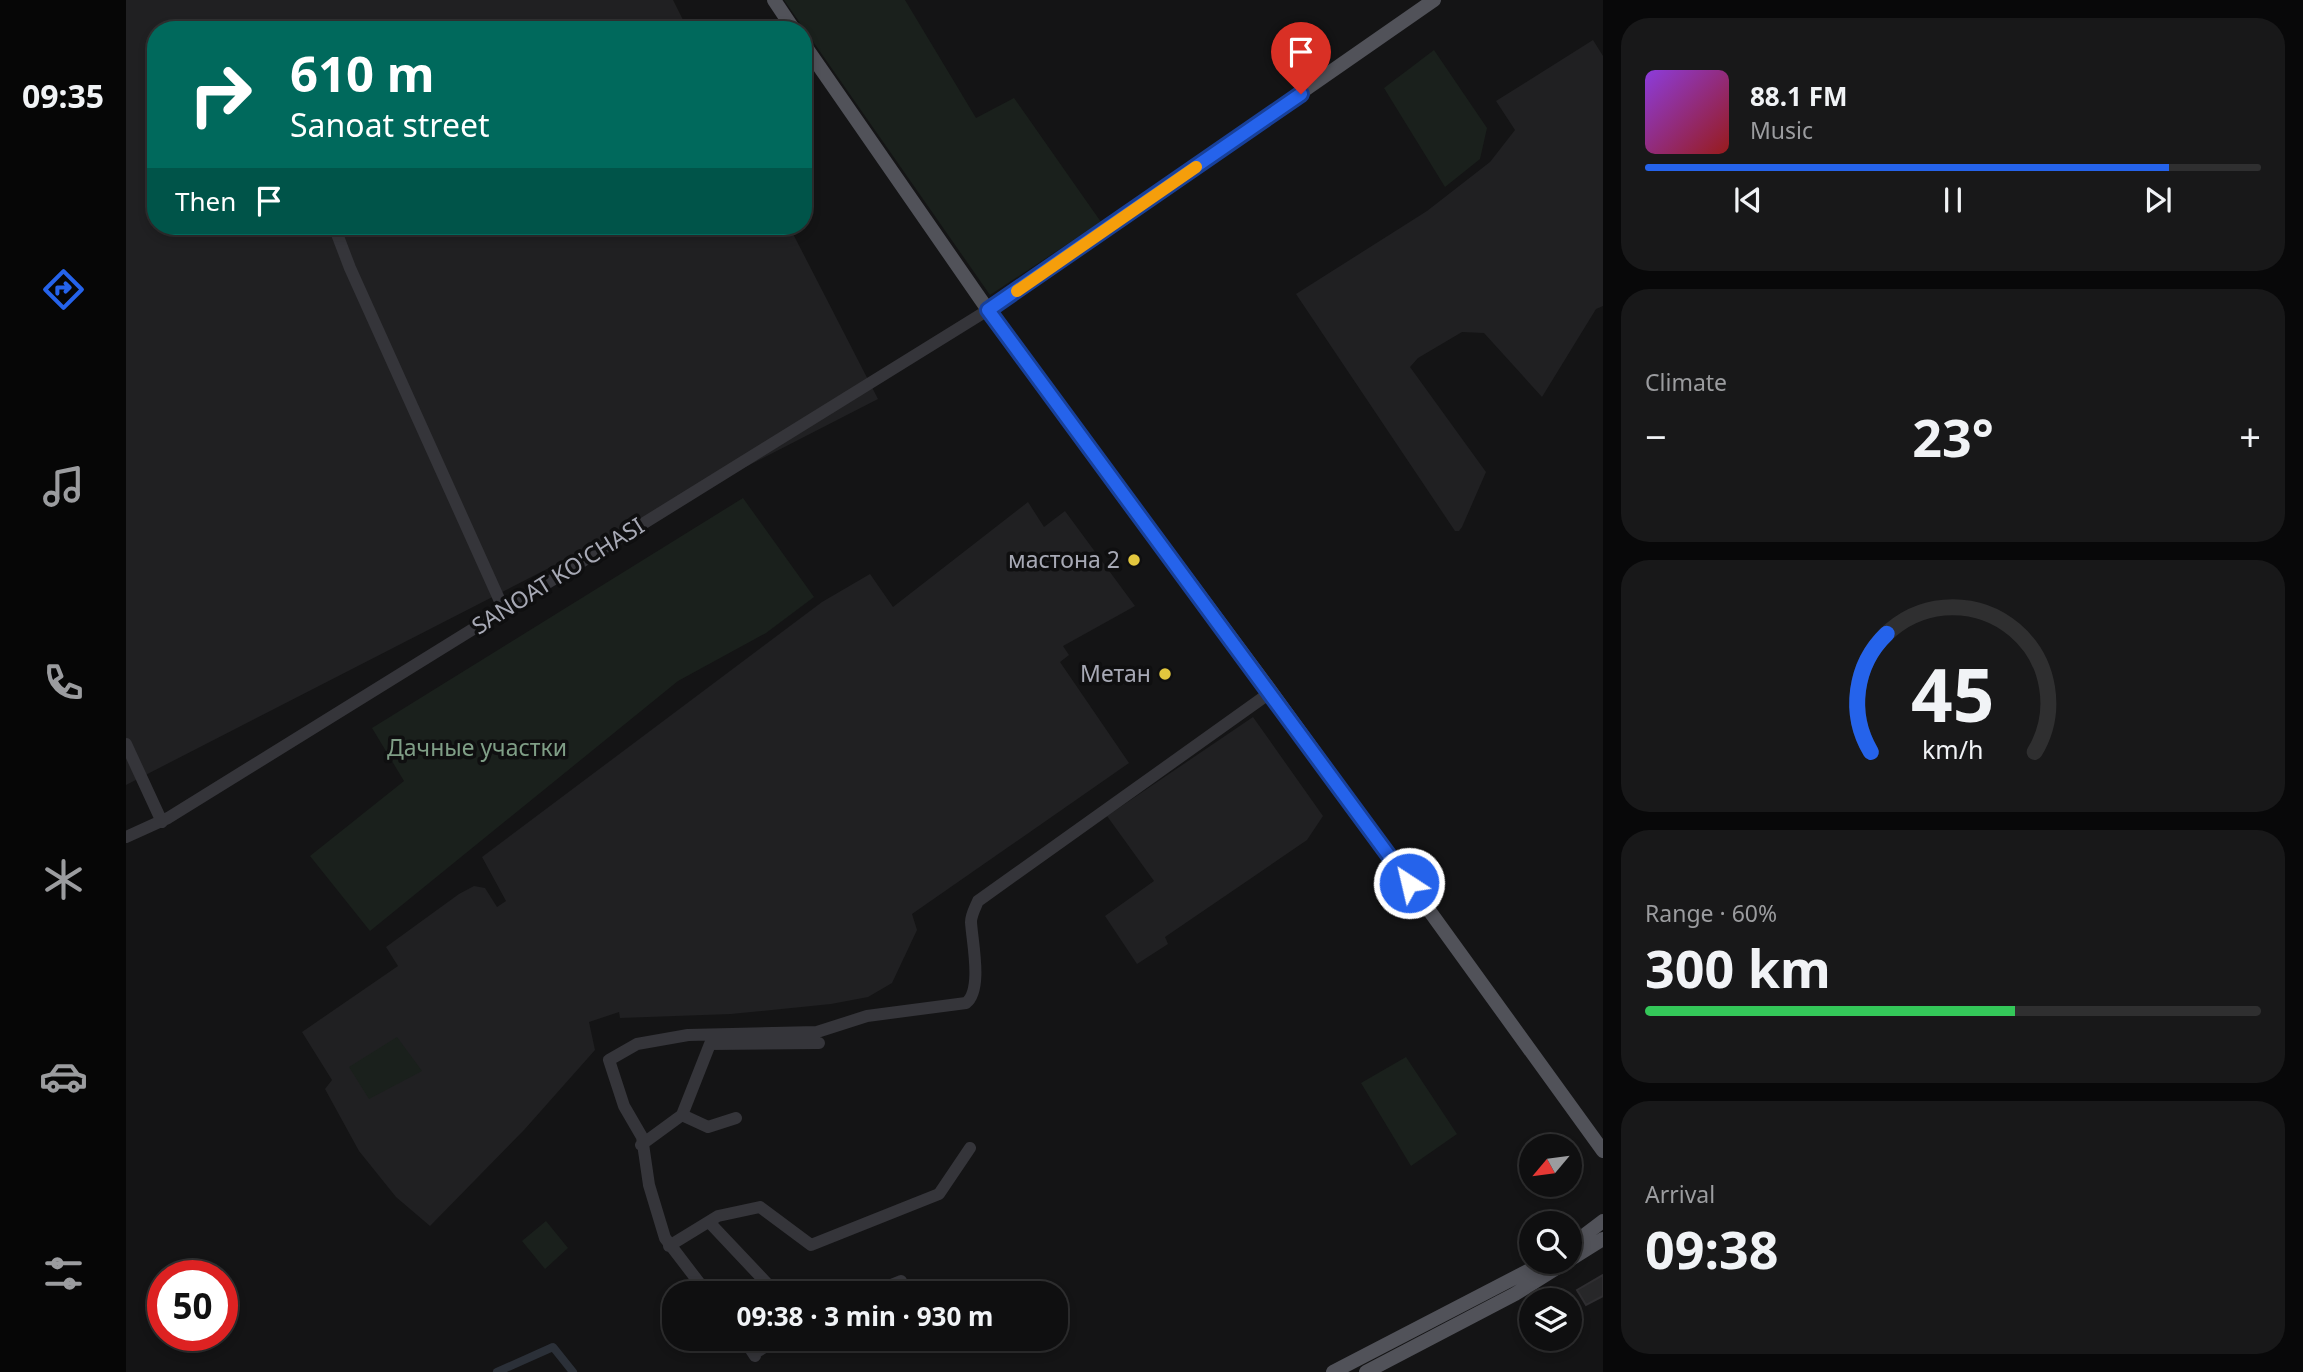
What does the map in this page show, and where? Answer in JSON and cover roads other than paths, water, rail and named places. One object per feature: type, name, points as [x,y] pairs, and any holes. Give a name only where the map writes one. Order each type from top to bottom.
[{"type":"main road","points":[[774,0],[788,21]]},
{"type":"main road","points":[[988,310],[1434,0]]},
{"type":"main road","points":[[812,56],[988,310],[1349,798],[1603,1151]]},
{"type":"main road","points":[[1582,1237],[1603,1221]]},
{"type":"main road","points":[[1366,1372],[1515,1294],[1603,1239]]},
{"type":"main road","points":[[1333,1372],[1522,1274]]},
{"type":"street","points":[[337,235],[504,610]]},
{"type":"street","name":"SANOAT KO'CHASI","points":[[126,837],[162,822],[988,310]]},
{"type":"street","points":[[697,1281],[669,1246],[649,1185],[641,1145],[642,1137],[624,1106],[610,1060],[622,1050],[637,1044],[688,1035],[817,1032],[867,1016],[967,1003],[971,1000],[975,955],[971,919],[978,901],[1271,692]]},
{"type":"street","points":[[126,744],[162,822]]},
{"type":"street","points":[[641,1145],[682,1115],[710,1044],[819,1043]]},
{"type":"street","points":[[682,1115],[708,1127],[736,1118]]},
{"type":"street","points":[[669,1246],[718,1216],[760,1207],[811,1245],[939,1194],[971,1148]]},
{"type":"street","points":[[709,1222],[765,1281]]},
{"type":"waterway","points":[[497,1372],[553,1347],[573,1372]]},
{"type":"place","name":"мастона 2","points":[[1134,560]]},
{"type":"place","name":"Метан","points":[[1165,674]]},
{"type":"park label","name":"Дачные участки","points":[[477,748]]}]
